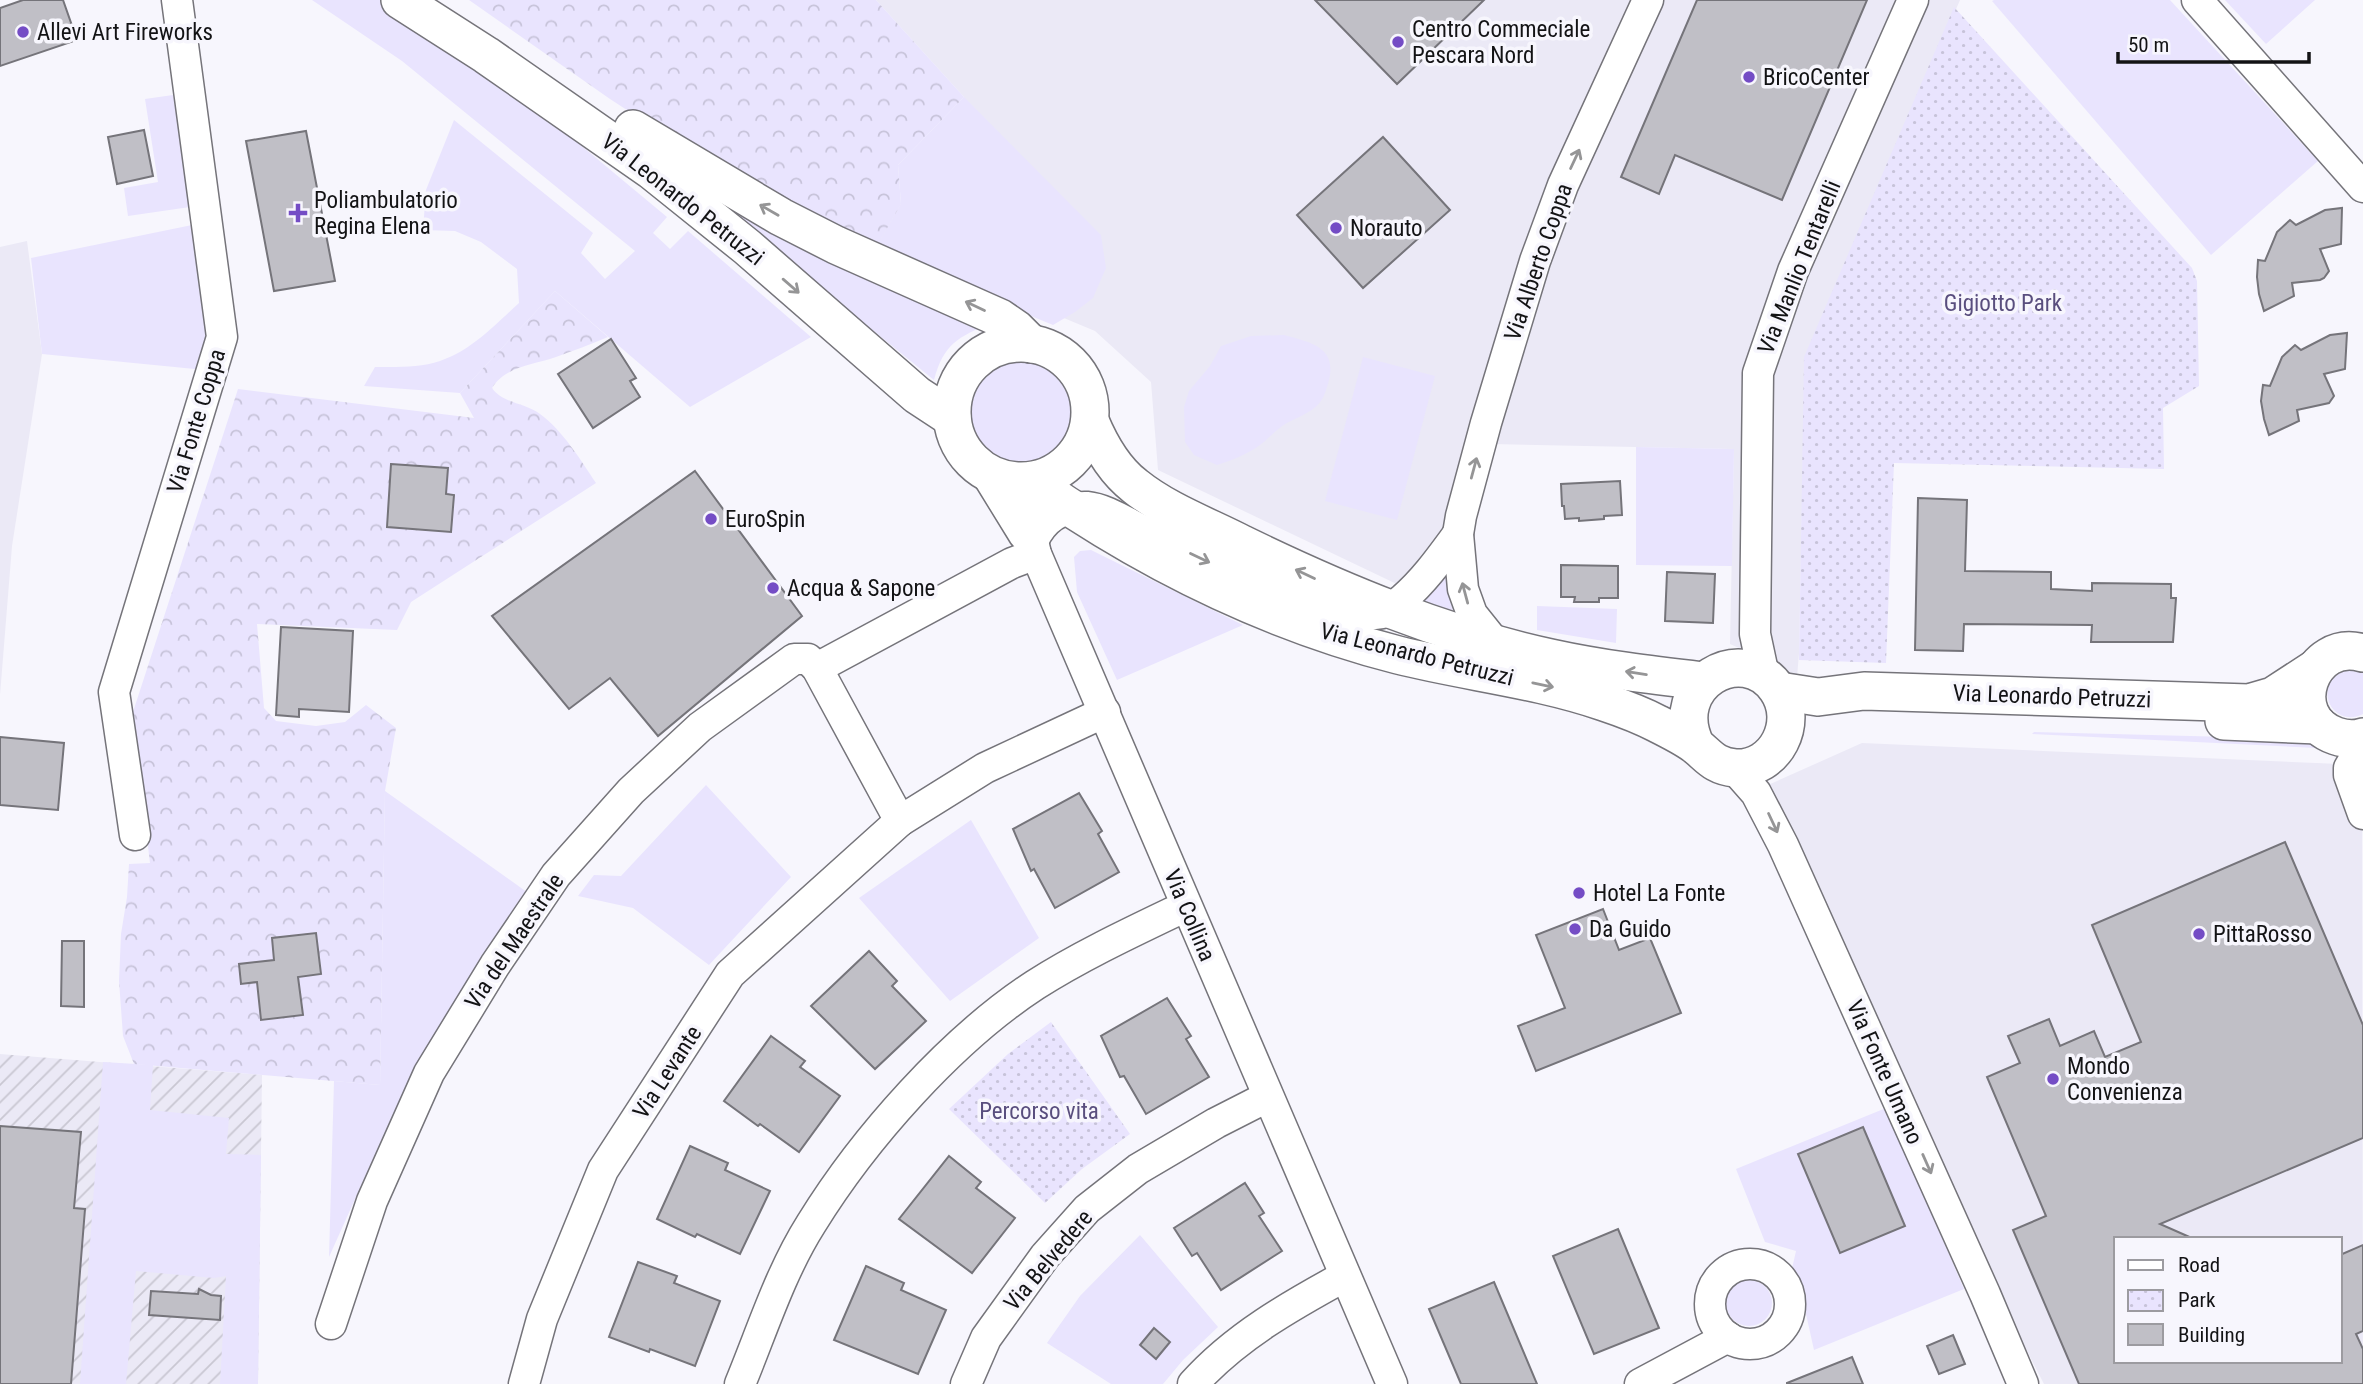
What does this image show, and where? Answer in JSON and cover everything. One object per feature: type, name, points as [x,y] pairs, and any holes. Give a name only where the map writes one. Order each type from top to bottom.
[{"type":"main road","name":"Via Leonardo Petruzzi","points":[[400,0],[486,55],[651,170],[747,247],[917,395],[952,418]]},
{"type":"main road","name":"Via Leonardo Petruzzi","points":[[439,0],[699,170],[836,245],[1000,318],[1016,328],[1031,344]]},
{"type":"main road","points":[[1014,343],[1031,344],[1052,350],[1068,360],[1080,374],[1087,391],[1090,421],[1081,449],[1070,462],[1056,472],[1027,481],[1003,479],[984,470],[962,449],[952,418],[953,397],[961,377],[975,360],[993,349],[1014,343]]},
{"type":"main road","name":"Via Leonardo Petruzzi","points":[[1090,421],[1108,457],[1133,485],[1156,500],[1316,579],[1391,610],[1496,644],[1609,669],[1745,679],[1808,697],[1864,691],[2249,703],[2273,696],[2328,657],[2343,651],[2363,653]]},
{"type":"main road","name":"Via Leonardo Petruzzi","points":[[1027,481],[1196,580],[1298,623],[1395,654],[1589,697],[1627,710],[1696,746]]},
{"type":"main road","points":[[2316,668],[2309,678],[2307,703],[2311,715],[2329,734],[2343,738],[2363,737]]},
{"type":"main road","points":[[1745,679],[1786,710],[1785,731],[1781,742],[1766,759],[1756,764],[1734,768],[1706,757],[1696,746],[1688,727],[1689,707],[1697,689],[1745,679]]},
{"type":"main road","name":"Via Leonardo Petruzzi","points":[[1785,731],[1839,714],[1862,711],[2318,725]]},
{"type":"street","name":"Via Fonte Coppa","points":[[135,835],[114,692],[222,337],[177,0]]},
{"type":"street","name":"Via Alberto Coppa","points":[[1496,644],[1472,614],[1466,600],[1458,534],[1486,423],[1535,261],[1563,185],[1648,0]]},
{"type":"street","name":"Via Manlio Tentarelli","points":[[1745,679],[1755,634],[1758,373],[1777,312],[1794,271],[1913,0]]},
{"type":"street","points":[[2197,0],[2363,187]]},
{"type":"street","name":"Via Collina","points":[[984,470],[1034,548],[1392,1384]]},
{"type":"street","name":"Via Collina","points":[[1027,481],[1024,502],[1034,548]]},
{"type":"street","points":[[900,821],[817,668],[1012,563],[1034,548],[1038,528],[1047,519],[1070,508]]},
{"type":"street","name":"Via Leonardo Petruzzi","points":[[1070,508],[1097,509],[1228,571],[1306,603],[1350,613],[1391,610]]},
{"type":"street","name":"Via Alberto Coppa","points":[[1391,610],[1422,582],[1458,534]]},
{"type":"street","name":"Via del Maestrale","points":[[331,1324],[372,1201],[429,1073],[495,965],[556,875],[631,791],[700,727],[794,659],[808,659],[817,668]]},
{"type":"street","name":"Via Levante","points":[[524,1384],[542,1319],[603,1170],[730,974],[900,821],[985,768],[1105,712]]},
{"type":"street","points":[[2363,744],[2349,768],[2349,775],[2363,814]]},
{"type":"street","name":"Via Fonte Umano","points":[[1734,768],[1756,793],[1783,845],[1989,1301],[2023,1384]]},
{"type":"street","points":[[740,1384],[785,1276],[810,1225],[894,1112],[962,1042],[1035,985],[1186,906]]},
{"type":"street","name":"Via Belvedere","points":[[966,1384],[986,1338],[1045,1256],[1087,1209],[1138,1169],[1216,1123],[1268,1097]]},
{"type":"street","points":[[1192,1384],[1211,1364],[1281,1311],[1345,1276]]},
{"type":"street","points":[[1640,1384],[1728,1337]]},
{"type":"shaded area","points":[[876,0],[1960,0],[1805,357],[1796,690],[1765,651],[1739,648],[1730,644],[1734,449],[1491,444],[1472,521],[1474,587],[1495,631],[1158,470],[1151,382],[1095,331],[879,241],[964,97]]},
{"type":"shaded area","points":[[27,241],[42,354],[12,546],[0,695],[0,247]]},
{"type":"shaded area","points":[[1862,743],[2362,765],[2363,1384],[2044,1384],[1943,1188],[1768,785]]},
{"type":"shaded area","points":[[0,1054],[262,1075],[258,1384],[0,1384]]},
{"type":"green space","points":[[312,0],[380,0],[560,128],[667,217],[653,233],[670,249],[688,231],[811,337],[690,407],[555,291],[460,393],[364,386],[375,367],[424,365],[462,351],[519,303],[517,269],[481,242],[455,231],[423,230],[426,190],[454,120],[593,233],[581,253],[605,279],[635,251],[402,61]]},
{"type":"green space","points":[[469,0],[876,0],[964,97],[898,165],[901,204],[874,251],[716,168],[610,99]]},
{"type":"green space","points":[[2170,0],[2318,161],[2211,255],[1992,1]]},
{"type":"green space","points":[[2225,0],[2315,0],[2266,44]]},
{"type":"green space","name":"Gigiotto Park","points":[[1954,7],[2192,268],[2197,281],[2199,386],[2163,408],[2164,469],[1894,463],[1886,663],[1799,660],[1804,357]]},
{"type":"green space","points":[[173,95],[190,207],[128,216],[124,188],[158,182],[145,99]]},
{"type":"green space","points":[[964,97],[1101,235],[1106,268],[1093,298],[1053,325],[874,251],[901,204],[898,165]]},
{"type":"green space","points":[[671,166],[990,323],[954,343],[942,358],[934,380]]},
{"type":"green space","points":[[197,224],[217,336],[205,370],[42,354],[31,258]]},
{"type":"green space","points":[[555,291],[608,337],[512,371],[492,388],[502,397],[534,410],[548,421],[571,446],[596,483],[411,602],[397,630],[257,624],[264,708],[276,721],[316,726],[345,722],[366,705],[396,728],[385,791],[380,1085],[134,1064],[123,1036],[119,981],[121,934],[129,864],[150,863],[132,715],[238,389],[474,418],[460,393]]},
{"type":"green space","points":[[1284,335],[1312,344],[1325,353],[1329,360],[1329,380],[1321,401],[1313,409],[1281,427],[1254,449],[1236,458],[1217,465],[1194,455],[1185,442],[1184,407],[1189,391],[1210,366],[1221,346],[1251,336]]},
{"type":"green space","points":[[1363,357],[1435,376],[1397,520],[1325,501]]},
{"type":"green space","points":[[1020,358],[1040,362],[1057,374],[1069,391],[1073,411],[1069,431],[1057,448],[1040,460],[1020,464],[1000,460],[983,448],[971,431],[967,411],[971,391],[983,374],[1000,362]]},
{"type":"green space","points":[[1636,447],[1734,449],[1732,566],[1636,565]]},
{"type":"green space","points":[[1091,550],[1243,625],[1117,680],[1077,592],[1074,557],[1080,551]]},
{"type":"green space","points":[[1449,570],[1454,618],[1418,605],[1437,588]]},
{"type":"green space","points":[[1537,606],[1617,609],[1616,643],[1537,630]]},
{"type":"green space","points":[[2348,670],[2363,673],[2363,714],[2351,717],[2334,710],[2327,693],[2336,675]]},
{"type":"green space","points":[[2032,734],[2306,739],[2316,748]]},
{"type":"green space","points":[[706,785],[791,877],[709,965],[633,908],[578,896],[594,875],[621,876]]},
{"type":"green space","points":[[385,791],[531,895],[498,937],[403,1092],[329,1257],[334,1081],[380,1085]]},
{"type":"green space","points":[[971,820],[1039,938],[950,1001],[859,898]]},
{"type":"green space","name":"Percorso vita","points":[[1051,1022],[1130,1134],[1082,1169],[1045,1203],[949,1109],[1008,1054]]},
{"type":"green space","points":[[103,1062],[153,1065],[150,1110],[229,1118],[226,1154],[261,1155],[258,1384],[220,1384],[226,1276],[214,1278],[136,1271],[126,1384],[80,1384]]},
{"type":"green space","points":[[1886,1108],[1964,1289],[1814,1350],[1802,1296],[1791,1273],[1796,1251],[1765,1242],[1736,1169]]},
{"type":"green space","points":[[1140,1235],[1218,1327],[1183,1360],[1163,1384],[1111,1384],[1047,1343],[1080,1296]]},
{"type":"green space","points":[[1749,1280],[1766,1286],[1772,1303],[1766,1320],[1749,1326],[1732,1320],[1726,1303],[1732,1286]]},
{"type":"building","points":[[23,0],[63,0],[77,40],[0,66],[0,8]]},
{"type":"building","name":"Centro Commeciale Pescara Nord","points":[[1315,0],[1484,0],[1397,84]]},
{"type":"building","name":"BricoCenter","points":[[1697,0],[1867,0],[1782,200],[1675,155],[1659,194],[1621,177]]},
{"type":"building","points":[[144,130],[153,176],[117,184],[108,137]]},
{"type":"building","name":"Poliambulatorio Regina Elena","points":[[306,131],[335,281],[274,291],[246,141]]},
{"type":"building","points":[[1383,137],[1450,210],[1363,288],[1297,215]]},
{"type":"building","points":[[2342,208],[2341,244],[2320,249],[2329,271],[2324,278],[2292,283],[2294,296],[2264,311],[2257,277],[2258,260],[2265,261],[2277,232],[2290,220],[2296,225],[2325,210]]},
{"type":"building","points":[[2347,333],[2345,369],[2324,374],[2334,396],[2329,403],[2297,410],[2299,421],[2269,435],[2261,401],[2263,385],[2270,386],[2282,357],[2295,345],[2301,350],[2330,335]]},
{"type":"building","points":[[611,339],[636,378],[630,381],[640,397],[593,428],[558,374]]},
{"type":"building","points":[[391,464],[448,468],[446,494],[454,495],[451,532],[387,527]]},
{"type":"building","points":[[695,471],[802,616],[658,736],[610,678],[569,709],[492,616]]},
{"type":"building","points":[[1620,481],[1622,515],[1579,521],[1579,518],[1565,519],[1561,484]]},
{"type":"building","points":[[1918,498],[1967,500],[1965,571],[2051,572],[2051,589],[2092,591],[2092,583],[2171,584],[2171,598],[2176,598],[2173,642],[2091,642],[2092,625],[1964,624],[1963,651],[1915,650]]},
{"type":"building","points":[[1561,565],[1618,566],[1618,598],[1599,598],[1599,602],[1574,602],[1575,597],[1561,597]]},
{"type":"building","points":[[1667,572],[1715,574],[1713,623],[1665,621]]},
{"type":"building","points":[[281,627],[353,631],[349,712],[299,709],[299,717],[276,715]]},
{"type":"building","points":[[0,737],[64,743],[58,810],[0,805]]},
{"type":"building","points":[[1079,793],[1102,831],[1098,834],[1119,872],[1055,908],[1034,869],[1031,871],[1013,829]]},
{"type":"building","points":[[2285,842],[2363,1025],[2363,1138],[2160,1224],[2189,1237],[2114,1237],[2114,1363],[2342,1363],[2342,1254],[2363,1245],[2363,1331],[2356,1334],[2363,1349],[2363,1384],[2079,1384],[2013,1230],[2046,1216],[1987,1077],[2020,1063],[2008,1036],[2049,1019],[2060,1046],[2094,1031],[2105,1057],[2141,1042],[2092,925]]},
{"type":"building","points":[[1603,909],[1619,950],[1650,938],[1681,1013],[1536,1071],[1518,1026],[1565,1008],[1536,935]]},
{"type":"building","points":[[316,933],[321,974],[298,977],[303,1015],[261,1020],[257,982],[241,984],[239,964],[274,960],[272,938]]},
{"type":"building","points":[[62,941],[84,941],[84,1007],[61,1006]]},
{"type":"building","points":[[869,951],[897,981],[892,986],[926,1021],[875,1069],[811,1006]]},
{"type":"building","points":[[1167,998],[1191,1036],[1186,1039],[1209,1077],[1146,1114],[1124,1076],[1120,1077],[1101,1036]]},
{"type":"building","points":[[771,1036],[805,1061],[800,1067],[840,1096],[799,1152],[724,1101]]},
{"type":"building","points":[[0,1126],[81,1132],[74,1208],[85,1209],[71,1384],[0,1384]]},
{"type":"building","points":[[1863,1127],[1905,1226],[1840,1253],[1798,1154]]},
{"type":"building","points":[[690,1146],[728,1163],[725,1170],[770,1191],[740,1254],[657,1219]]},
{"type":"building","points":[[949,1156],[981,1182],[976,1188],[1015,1218],[972,1273],[899,1219]]},
{"type":"building","points":[[1245,1183],[1264,1213],[1259,1216],[1282,1251],[1221,1290],[1197,1253],[1192,1256],[1174,1228]]},
{"type":"building","points":[[1618,1229],[1659,1328],[1594,1354],[1553,1256]]},
{"type":"building","points":[[638,1262],[677,1276],[674,1283],[720,1301],[695,1366],[609,1337]]},
{"type":"building","points":[[866,1266],[904,1283],[901,1290],[946,1310],[918,1374],[834,1340]]},
{"type":"building","points":[[1494,1282],[1537,1384],[1461,1384],[1429,1309]]},
{"type":"building","points":[[199,1289],[221,1296],[220,1320],[149,1315],[151,1291],[198,1294]]},
{"type":"building","points":[[1154,1328],[1170,1342],[1156,1359],[1140,1345]]},
{"type":"building","points":[[1953,1335],[1965,1364],[1939,1374],[1927,1346]]},
{"type":"building","points":[[1852,1357],[1863,1384],[1787,1384],[1787,1383]]},
{"type":"place","name":"Allevi Art Fireworks","points":[[23,32]]},
{"type":"place","name":"Centro Commeciale Pescara Nord","points":[[1398,42]]},
{"type":"place","name":"BricoCenter","points":[[1749,77]]},
{"type":"place","name":"Poliambulatorio Regina Elena","points":[[298,213]]},
{"type":"place","name":"Norauto","points":[[1336,228]]},
{"type":"place","name":"EuroSpin","points":[[711,519]]},
{"type":"place","name":"Acqua & Sapone","points":[[773,588]]},
{"type":"place","name":"Hotel La Fonte","points":[[1579,893]]},
{"type":"place","name":"Da Guido","points":[[1575,929]]},
{"type":"place","name":"PittaRosso","points":[[2199,934]]},
{"type":"place","name":"Mondo Convenienza","points":[[2053,1079]]}]
